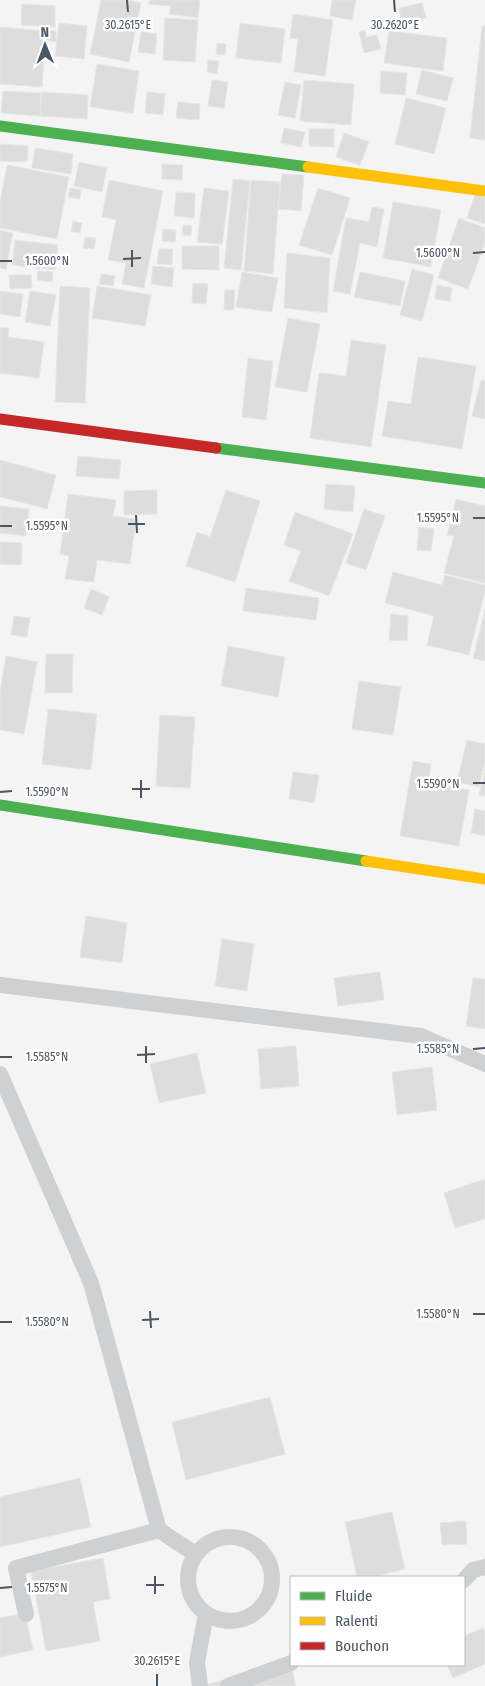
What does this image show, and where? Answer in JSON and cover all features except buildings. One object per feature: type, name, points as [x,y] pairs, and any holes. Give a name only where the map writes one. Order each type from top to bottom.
[{"type":"street","points":[[0,126],[485,191]]},
{"type":"street","points":[[0,418],[485,483]]},
{"type":"street","points":[[0,805],[485,879]]},
{"type":"lane","points":[[0,985],[420,1036],[485,1064]]},
{"type":"lane","points":[[0,1074],[90,1283],[160,1530],[195,1554]]},
{"type":"lane","points":[[26,1614],[16,1568],[160,1530]]},
{"type":"lane","points":[[234,1536],[255,1544],[269,1561],[273,1583],[265,1603],[248,1617],[226,1621],[206,1614],[191,1597],[188,1575],[195,1554],[212,1540],[234,1536]]},
{"type":"lane","points":[[465,1579],[473,1570],[485,1567]]},
{"type":"lane","points":[[200,1686],[197,1662],[206,1614]]},
{"type":"lane","points":[[228,1686],[290,1663]]},
{"type":"traffic: fast","points":[[0,126],[308,167]]},
{"type":"traffic: fast","points":[[216,448],[485,483]]},
{"type":"traffic: fast","points":[[0,805],[366,861]]},
{"type":"traffic: slow","points":[[308,167],[485,191]]},
{"type":"traffic: slow","points":[[366,861],[485,879]]},
{"type":"traffic: jam","points":[[0,419],[216,448]]}]
